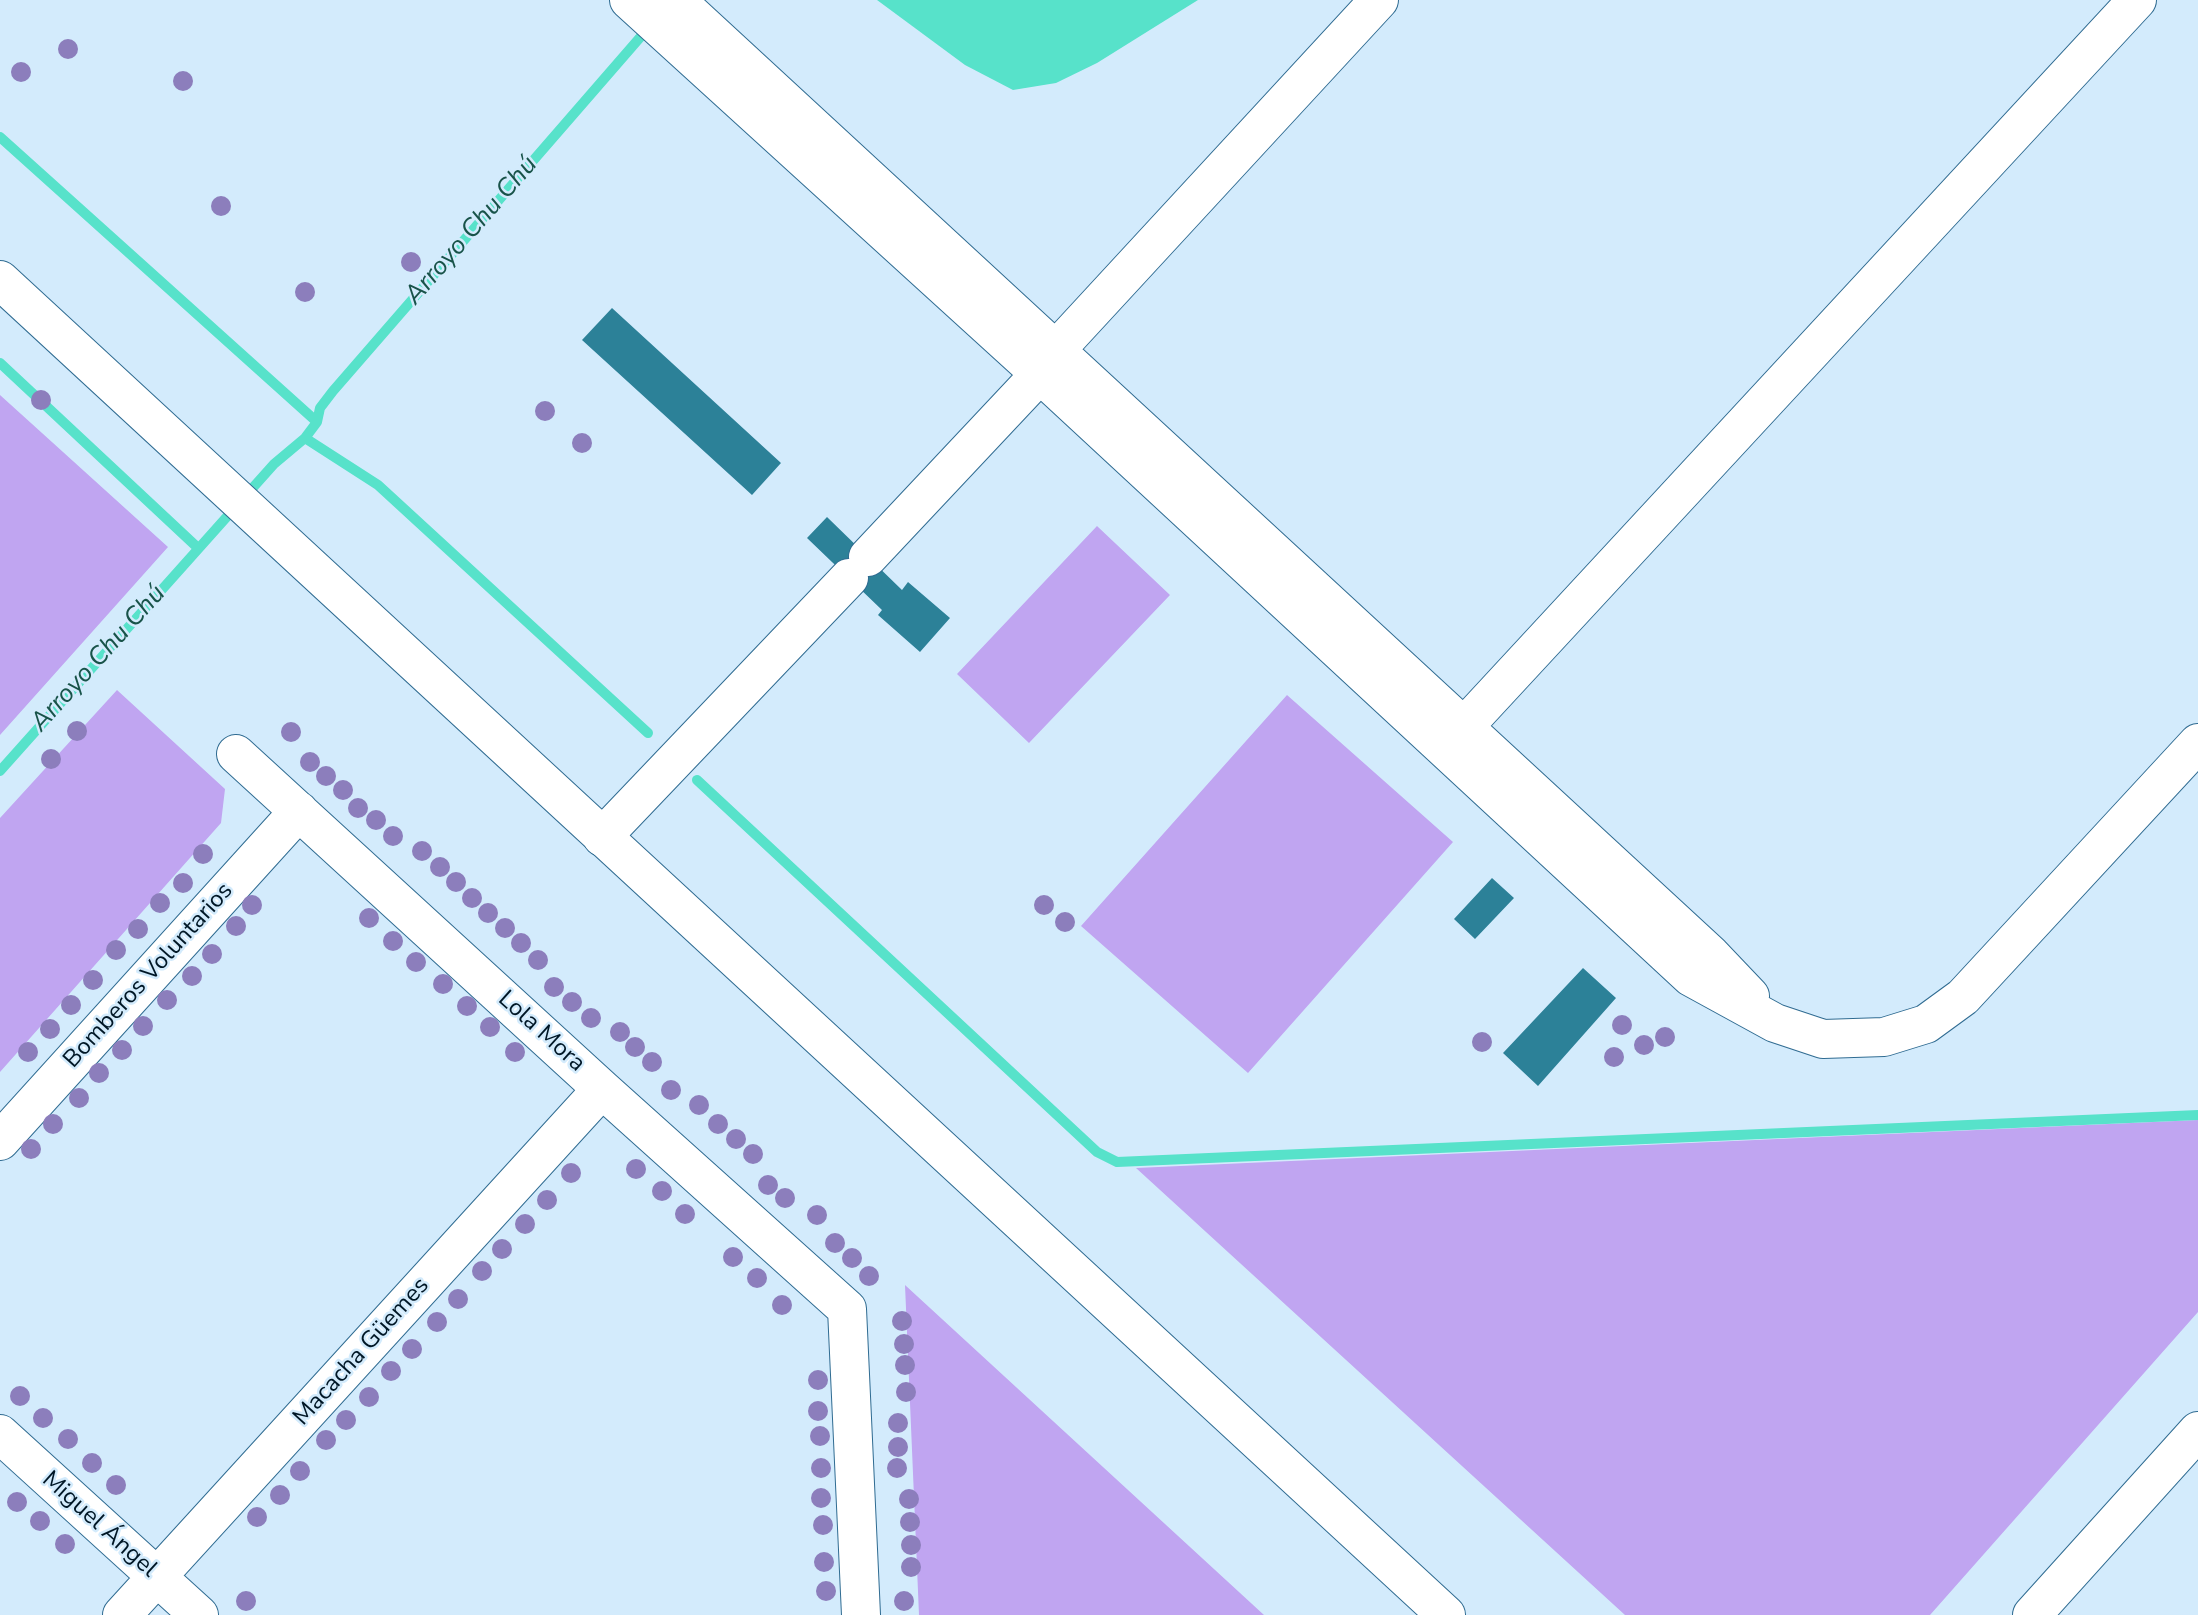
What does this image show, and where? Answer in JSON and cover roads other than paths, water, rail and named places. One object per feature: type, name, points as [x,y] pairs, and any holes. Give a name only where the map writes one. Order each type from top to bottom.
[{"type":"main road","points":[[602,837],[858,568],[1379,0]]},
{"type":"main road","points":[[1455,738],[2137,0]]},
{"type":"main road","points":[[632,3],[678,16],[1047,363],[1455,738],[1691,977],[1775,1023],[1823,1039],[1884,1037],[1926,1024],[1963,997],[2198,743]]},
{"type":"main road","points":[[0,279],[1446,1615]]},
{"type":"main road","name":"Lola Mora","points":[[236,754],[847,1309],[861,1615]]},
{"type":"main road","name":"Bomberos Voluntarios","points":[[0,1141],[299,811]]},
{"type":"main road","name":"Macacha Güemes","points":[[122,1615],[602,1088]]},
{"type":"main road","points":[[2032,1615],[2198,1431]]},
{"type":"main road","name":"Miguel Ángel","points":[[0,1434],[199,1615]]},
{"type":"waterway","name":"Arroyo Chu Chú","points":[[0,771],[274,464],[305,438],[317,422],[320,408],[333,391],[650,26]]},
{"type":"waterway","points":[[0,137],[317,422]]},
{"type":"waterway","points":[[0,363],[198,548]]},
{"type":"waterway","points":[[305,438],[378,485],[648,733]]},
{"type":"waterway","points":[[697,780],[1097,1152],[1117,1162],[2198,1115]]}]
